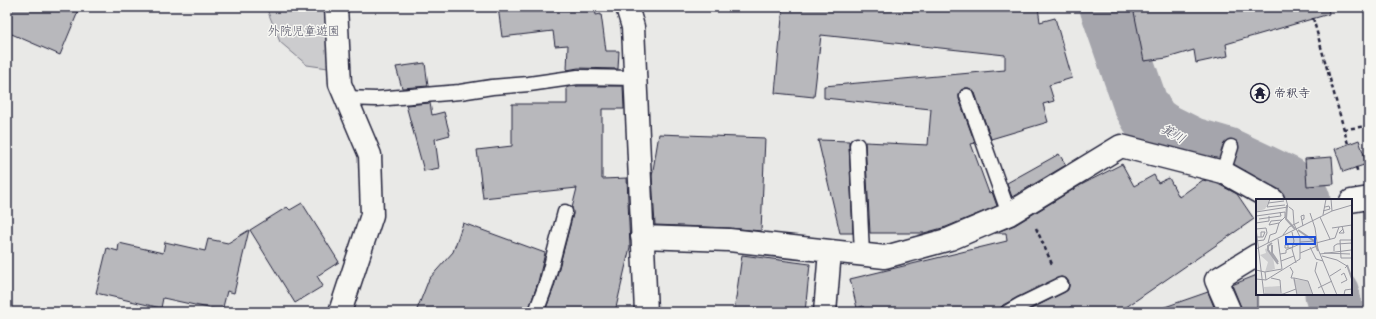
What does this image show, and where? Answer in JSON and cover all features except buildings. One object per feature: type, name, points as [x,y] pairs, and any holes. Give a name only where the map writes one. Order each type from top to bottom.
[{"type":"street","points":[[336,7],[340,84],[370,155],[372,215],[340,312]]},
{"type":"street","points":[[627,7],[633,27],[646,312]]},
{"type":"street","points":[[642,237],[729,240],[885,257],[950,239],[1018,208],[1121,146],[1223,172],[1271,199]]},
{"type":"street","points":[[1352,201],[1369,198]]},
{"type":"street","points":[[825,312],[830,251]]},
{"type":"street","points":[[1230,312],[1216,280],[1256,256]]},
{"type":"lane","points":[[345,98],[376,99],[460,92],[492,87],[529,84],[578,76],[635,78]]},
{"type":"lane","points":[[967,96],[1018,208]]},
{"type":"lane","points":[[857,144],[862,254]]},
{"type":"lane","points":[[1223,172],[1231,147]]},
{"type":"lane","points":[[536,312],[546,285],[565,212]]},
{"type":"lane","points":[[1008,312],[1061,285]]},
{"type":"path","points":[[1313,18],[1348,144]]},
{"type":"path","points":[[1344,129],[1369,126]]},
{"type":"path","points":[[1018,208],[1061,285],[1073,312]]},
{"type":"green space","name":"外院児童遊園","points":[[266,7],[326,7],[328,68],[307,65],[280,42]]},
{"type":"waterway","name":"箕川","points":[[1107,7],[1140,103],[1151,122],[1161,129],[1193,145],[1227,155],[1286,183],[1302,199]]},
{"type":"waterway","name":"箕川","points":[[1332,295],[1336,312]]},
{"type":"place","name":"帝釈寺","points":[[1260,93]]}]
